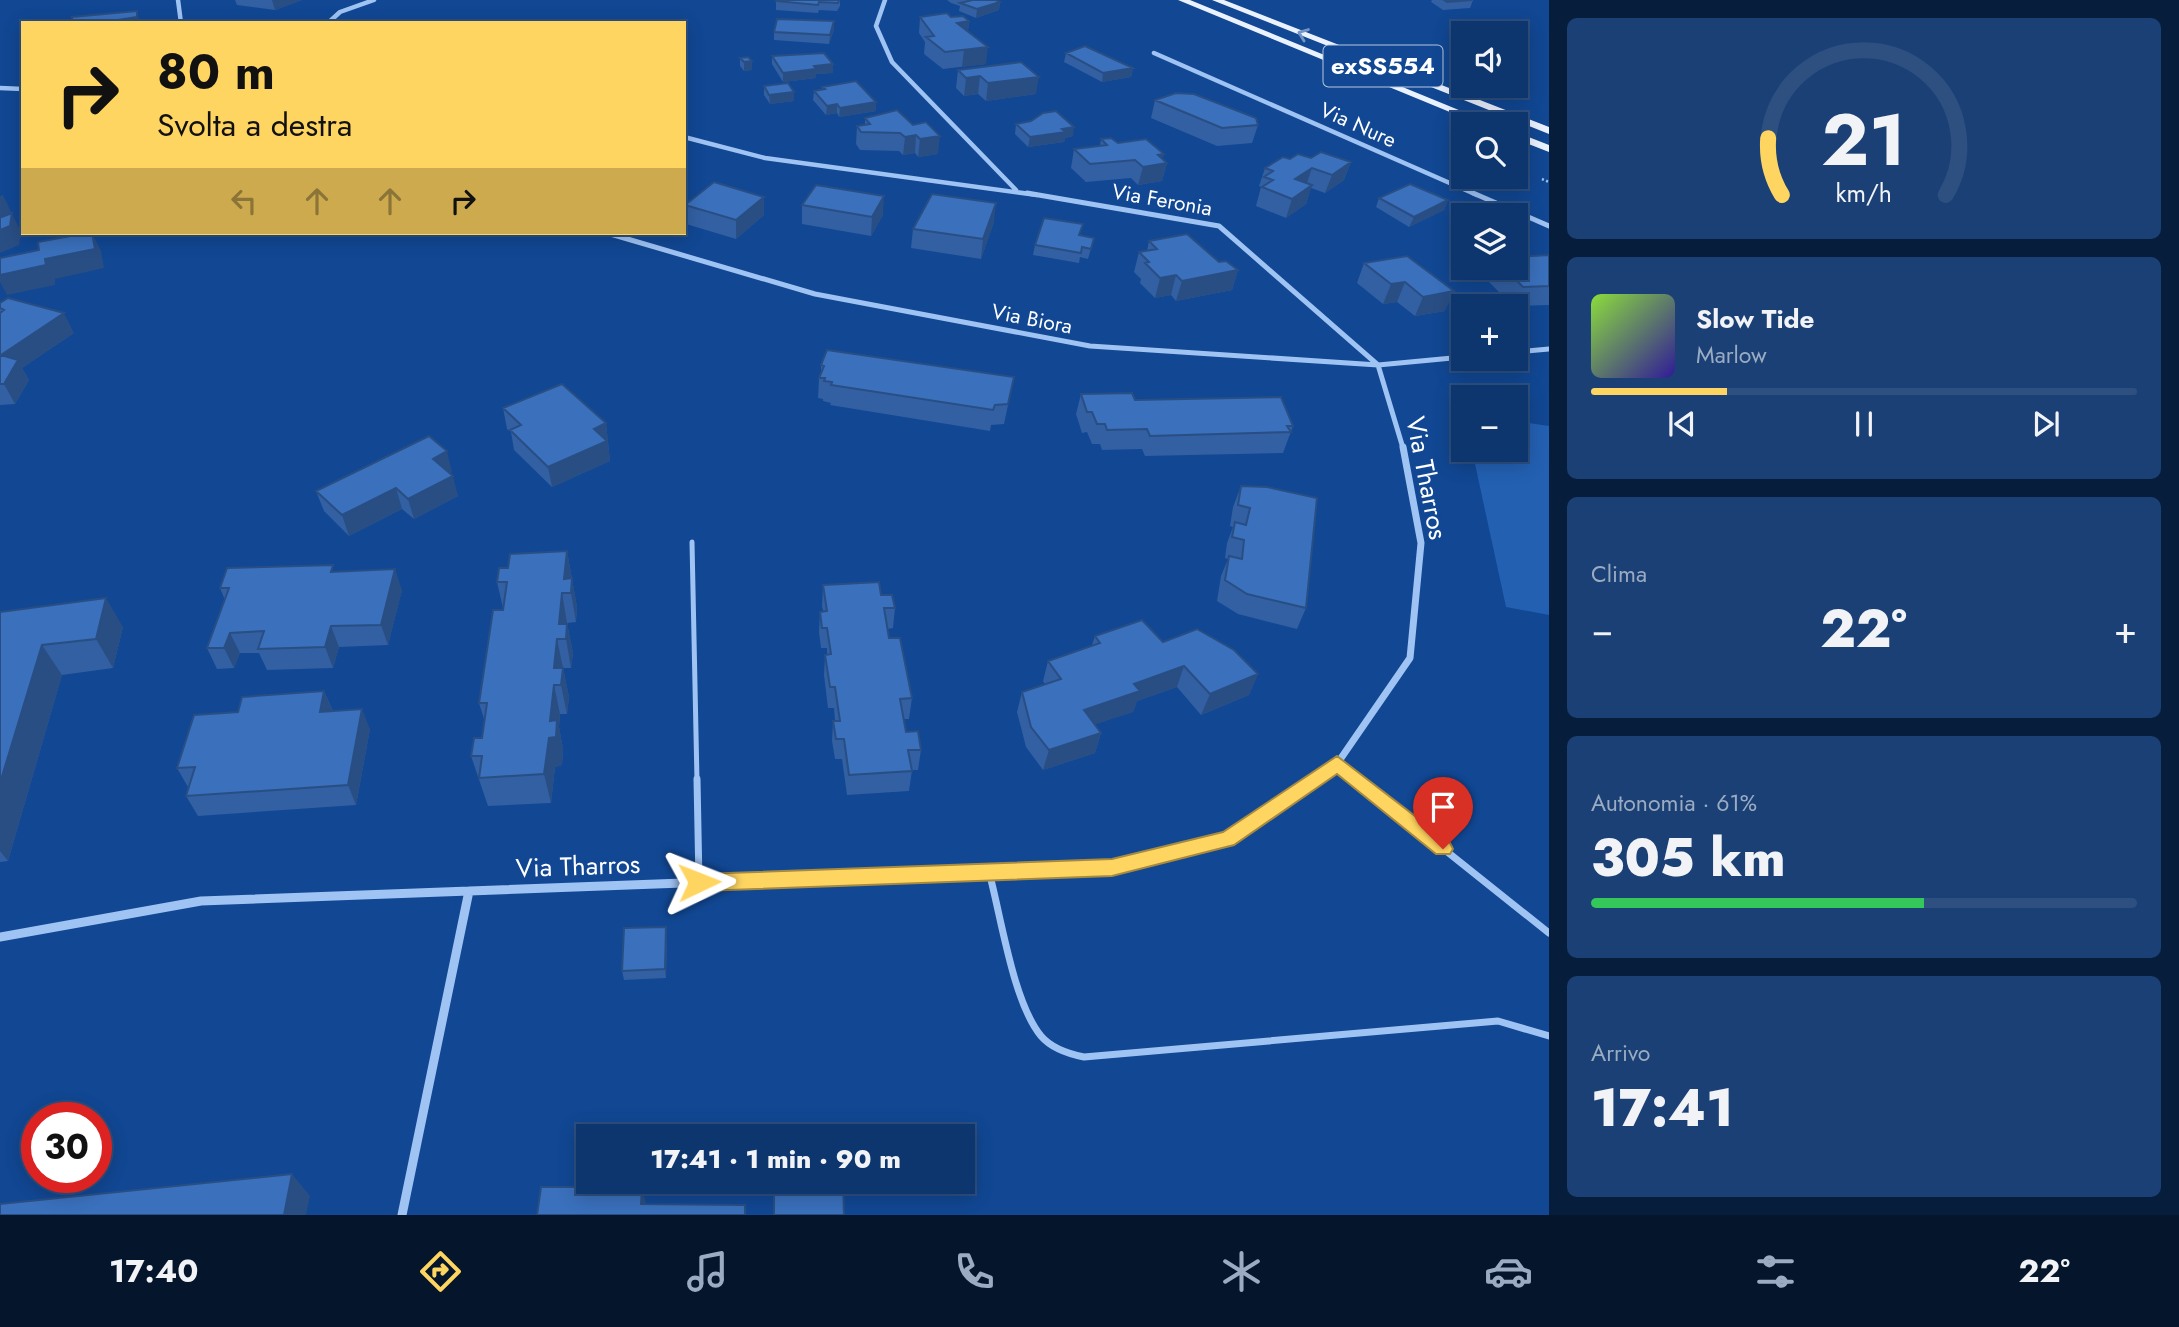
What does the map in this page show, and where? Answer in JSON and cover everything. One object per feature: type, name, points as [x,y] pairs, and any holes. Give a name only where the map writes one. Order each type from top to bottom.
[{"type":"main road","name":"exSS554","points":[[1182,0],[1458,112]]},
{"type":"main road","name":"exSS554","points":[[1216,0],[1549,131]]},
{"type":"main road","points":[[1528,140],[1549,149]]},
{"type":"street","points":[[178,0],[181,21]]},
{"type":"street","points":[[330,21],[340,12],[374,0]]},
{"type":"street","points":[[886,0],[876,26],[892,62],[1016,191]]},
{"type":"street","name":"Via Nure","points":[[1154,53],[1549,226]]},
{"type":"street","points":[[0,88],[21,89]]},
{"type":"street","name":"Via Feronia","points":[[686,138],[765,158],[1016,191],[1219,226],[1378,365]]},
{"type":"street","name":"Via Biora","points":[[614,235],[815,294],[1090,346],[1378,365],[1451,358]]},
{"type":"street","points":[[1528,351],[1549,349]]},
{"type":"street","name":"Via Tharros","points":[[0,937],[201,901],[1112,867],[1228,839],[1337,764],[1410,658],[1421,543],[1400,431],[1378,365]]},
{"type":"street","points":[[402,1215],[469,891]]},
{"type":"lane","points":[[692,542],[699,882]]},
{"type":"lane","points":[[1337,764],[1549,933]]},
{"type":"lane","points":[[989,872],[1032,1023],[1046,1041],[1068,1055],[1084,1057],[1499,1020],[1549,1036]]},
{"type":"path","points":[[1542,179],[1549,182]]},
{"type":"shaded area","points":[[1528,423],[1549,426],[1549,615],[1506,607],[1475,462],[1528,462]]},
{"type":"building","points":[[777,0],[839,0],[838,3],[819,2],[818,5]]},
{"type":"building","points":[[967,0],[1000,2],[977,9],[960,3],[969,1]]},
{"type":"building","points":[[137,11],[137,17],[117,21],[72,21],[72,17]]},
{"type":"building","points":[[947,13],[951,17],[963,16],[969,21],[957,23],[988,47],[945,52],[926,37],[934,36],[920,17]]},
{"type":"building","points":[[777,19],[834,21],[830,35],[774,32]]},
{"type":"building","points":[[1085,46],[1133,68],[1103,73],[1066,53]]},
{"type":"building","points":[[824,53],[833,64],[783,73],[772,56]]},
{"type":"building","points":[[748,57],[752,61],[744,62],[740,58]]},
{"type":"building","points":[[1021,62],[1039,77],[988,83],[980,76],[966,78],[958,70]]},
{"type":"building","points":[[856,81],[876,102],[840,108],[837,104],[827,106],[814,91],[825,89],[822,87]]},
{"type":"building","points":[[788,83],[794,92],[769,95],[764,86]]},
{"type":"building","points":[[1176,93],[1194,94],[1256,118],[1258,125],[1222,128],[1155,100]]},
{"type":"building","points":[[897,110],[913,125],[926,122],[940,136],[920,139],[916,135],[905,137],[900,133],[861,132],[857,126],[870,124],[865,118]]},
{"type":"building","points":[[1056,111],[1074,127],[1062,129],[1066,132],[1030,137],[1016,124],[1031,121],[1043,113]]},
{"type":"building","points":[[1111,138],[1118,143],[1146,139],[1164,154],[1158,155],[1167,163],[1143,167],[1135,160],[1090,164],[1074,149],[1107,145],[1101,139]]},
{"type":"building","points":[[1321,152],[1351,162],[1332,175],[1312,168],[1295,179],[1312,185],[1292,199],[1262,187],[1273,180],[1264,177],[1273,171],[1265,168],[1283,157],[1290,159],[1298,154],[1311,158]]},
{"type":"building","points":[[714,182],[764,197],[736,220],[686,204]]},
{"type":"building","points":[[1410,184],[1448,200],[1414,217],[1379,198]]},
{"type":"building","points":[[816,185],[884,196],[872,217],[802,205]]},
{"type":"building","points":[[932,194],[996,203],[983,239],[913,229]]},
{"type":"building","points":[[12,213],[10,226],[0,230],[0,216]]},
{"type":"building","points":[[1044,218],[1083,224],[1079,235],[1094,238],[1091,249],[1082,247],[1081,253],[1035,245]]},
{"type":"building","points":[[1187,234],[1219,262],[1226,261],[1238,270],[1182,281],[1176,275],[1160,278],[1145,263],[1149,262],[1139,252],[1157,249],[1149,241]]},
{"type":"building","points":[[92,235],[95,249],[45,259],[46,265],[0,275],[0,258],[39,250],[38,242]]},
{"type":"building","points":[[1549,255],[1549,286],[1523,287],[1516,280],[1528,280],[1528,256]]},
{"type":"building","points":[[1407,256],[1454,291],[1423,297],[1405,282],[1391,284],[1364,263]]},
{"type":"building","points":[[8,298],[64,313],[1,355],[18,360],[4,384],[0,384],[0,313],[4,310],[0,308],[0,303]]},
{"type":"building","points":[[827,350],[1014,377],[1008,404],[995,405],[993,410],[831,385],[832,382],[819,378]]},
{"type":"building","points":[[562,384],[606,423],[594,429],[607,441],[548,467],[510,430],[521,425],[503,408]]},
{"type":"building","points":[[1132,393],[1135,400],[1281,397],[1293,426],[1287,426],[1291,432],[1150,436],[1147,429],[1107,430],[1105,424],[1097,424],[1092,412],[1087,412],[1081,394]]},
{"type":"building","points":[[429,436],[447,451],[433,459],[453,476],[408,499],[396,488],[342,515],[316,491]]},
{"type":"building","points":[[1241,486],[1267,487],[1317,498],[1306,608],[1247,594],[1225,580],[1229,556],[1242,559],[1244,540],[1232,537],[1235,522],[1246,525],[1250,508],[1238,505]]},
{"type":"building","points":[[567,551],[564,579],[572,578],[571,593],[562,593],[559,624],[567,624],[566,639],[557,639],[554,668],[563,668],[561,685],[554,685],[550,721],[557,720],[556,737],[549,738],[544,774],[479,778],[482,756],[471,756],[474,738],[482,738],[487,703],[479,703],[493,610],[503,610],[507,582],[497,582],[499,568],[508,568],[510,554]]},
{"type":"building","points":[[333,565],[331,572],[395,569],[381,625],[331,626],[325,647],[258,649],[264,631],[230,633],[224,648],[207,648],[229,588],[220,588],[227,568]]},
{"type":"building","points":[[879,582],[881,595],[892,595],[895,608],[884,608],[889,638],[900,638],[912,698],[900,699],[906,732],[918,731],[921,750],[908,750],[912,771],[849,775],[844,739],[836,739],[833,721],[840,721],[835,687],[830,687],[825,655],[831,654],[827,628],[822,628],[820,612],[827,611],[823,585]]},
{"type":"building","points":[[106,598],[96,639],[42,645],[0,783],[0,612]]},
{"type":"building","points":[[1142,620],[1163,642],[1197,629],[1234,650],[1258,674],[1210,694],[1184,666],[1134,684],[1140,691],[1084,710],[1101,733],[1049,750],[1031,727],[1022,692],[1061,679],[1048,661],[1100,643],[1095,636]]},
{"type":"building","points":[[324,691],[320,712],[362,709],[348,785],[186,796],[195,767],[177,768],[194,715],[238,712],[242,697]]},
{"type":"building","points":[[666,927],[665,969],[622,971],[624,928]]},
{"type":"building","points":[[292,1174],[284,1215],[0,1215],[0,1204]]},
{"type":"building","points":[[541,1187],[576,1187],[576,1194],[642,1194],[641,1204],[745,1205],[745,1215],[537,1215]]},
{"type":"building","points":[[774,1194],[843,1194],[844,1215],[774,1215]]},
{"type":"route","points":[[699,882],[1112,867],[1228,839],[1337,764],[1443,849]]}]
